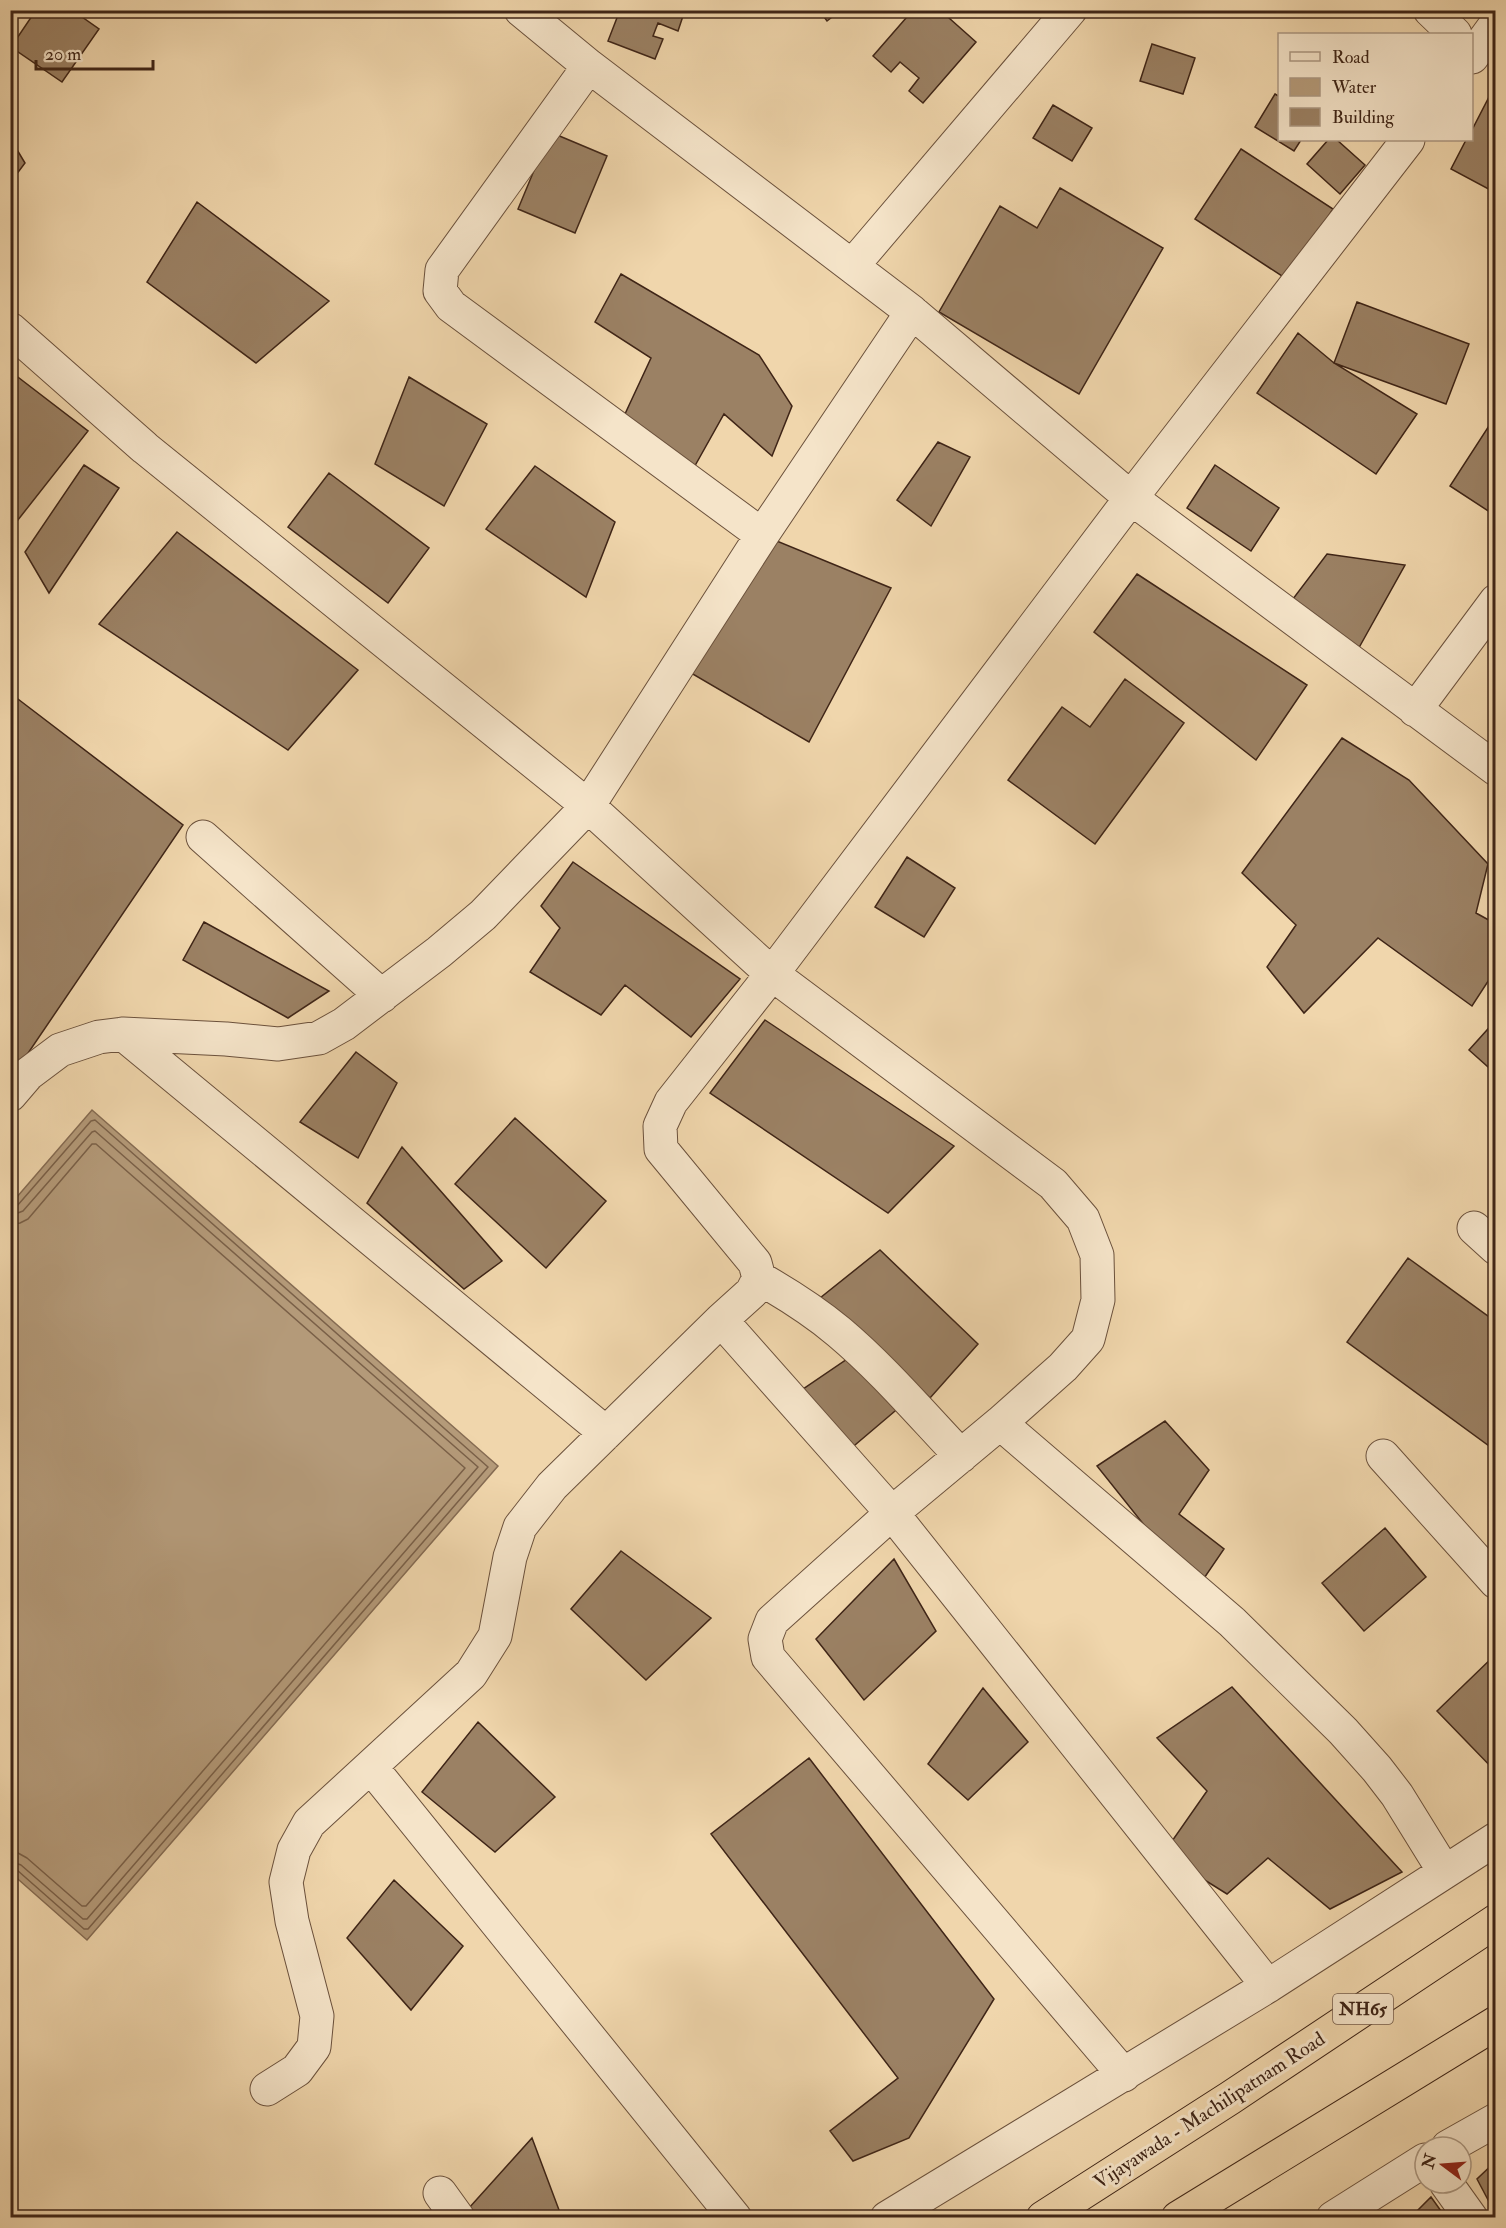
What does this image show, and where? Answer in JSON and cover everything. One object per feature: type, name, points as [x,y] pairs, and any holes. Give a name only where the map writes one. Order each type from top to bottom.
[{"type":"highway","name":"Vijayawada - Machilipatnam Road","points":[[1042,2217],[1230,2098],[1496,1921]]},
{"type":"highway","points":[[1178,2217],[1496,2022]]},
{"type":"street","points":[[521,10],[589,66],[912,312],[1131,498],[1496,769]]},
{"type":"street","points":[[853,265],[1070,10]]},
{"type":"street","points":[[1430,10],[1454,33]]},
{"type":"street","points":[[1474,52],[1496,24]]},
{"type":"street","points":[[589,66],[442,270],[440,291],[451,306],[762,536]]},
{"type":"street","points":[[267,2089],[297,2070],[314,2047],[317,2016],[292,1921],[286,1882],[294,1850],[309,1823],[471,1674],[495,1636],[510,1557],[520,1527],[552,1486],[752,1292],[759,1278],[755,1263],[661,1149],[660,1126],[671,1102],[772,974],[1131,498],[1407,141]]},
{"type":"street","points":[[10,1095],[28,1074],[60,1050],[99,1037],[123,1034],[278,1044],[319,1038],[345,1024],[483,915],[588,806],[762,536],[912,312]]},
{"type":"street","points":[[10,329],[145,448],[588,806],[772,974],[1053,1184],[1083,1219],[1097,1255],[1098,1300],[1088,1339],[1063,1367],[892,1513],[772,1621],[765,1638],[768,1657],[1124,2075]]},
{"type":"street","points":[[1415,710],[1496,601]]},
{"type":"street","points":[[203,837],[382,996]]},
{"type":"street","points":[[123,1034],[606,1433]]},
{"type":"street","points":[[759,1278],[798,1300],[839,1332],[885,1376],[961,1456]]},
{"type":"street","points":[[721,1320],[892,1513],[1268,1986]]},
{"type":"street","points":[[1000,1423],[1240,1629],[1343,1731],[1397,1795],[1444,1871]]},
{"type":"street","points":[[1383,1456],[1496,1582]]},
{"type":"street","points":[[371,1767],[735,2217]]},
{"type":"street","points":[[887,2217],[1268,1986],[1496,1839]]},
{"type":"street","points":[[1469,2135],[1496,2120]]},
{"type":"street","points":[[1333,2217],[1413,2167]]},
{"type":"street","points":[[1455,2195],[1471,2217]]},
{"type":"water","points":[[92,1110],[498,1466],[87,1940],[11,1873],[10,1205]]},
{"type":"building","points":[[36,10],[72,10],[99,29],[62,82],[11,47]]},
{"type":"building","points":[[620,10],[685,10],[678,31],[658,23],[653,36],[663,39],[655,59],[608,41]]},
{"type":"building","points":[[819,10],[841,10],[827,21]]},
{"type":"building","points":[[913,10],[940,10],[976,42],[923,103],[909,91],[919,78],[900,62],[891,72],[873,56]]},
{"type":"building","points":[[1152,44],[1195,58],[1183,94],[1140,81]]},
{"type":"building","points":[[1275,94],[1278,96],[1278,141],[1300,141],[1294,151],[1255,127]]},
{"type":"building","points":[[1490,95],[1496,98],[1496,193],[1451,169],[1465,141],[1473,141],[1473,128]]},
{"type":"building","points":[[1053,105],[1092,128],[1072,161],[1033,138]]},
{"type":"building","points":[[550,132],[607,156],[575,233],[518,209]]},
{"type":"building","points":[[10,138],[25,163],[10,183]]},
{"type":"building","points":[[1327,141],[1338,141],[1365,165],[1340,194],[1307,164]]},
{"type":"building","points":[[1241,149],[1333,209],[1288,280],[1195,219]]},
{"type":"building","points":[[1060,188],[1163,248],[1079,394],[939,312],[1000,206],[1037,228]]},
{"type":"building","points":[[197,202],[329,301],[256,363],[147,282]]},
{"type":"building","points":[[621,274],[759,355],[792,406],[772,456],[724,414],[687,480],[618,429],[651,358],[595,322]]},
{"type":"building","points":[[1357,302],[1469,344],[1446,404],[1334,363]]},
{"type":"building","points":[[1298,333],[1334,363],[1417,414],[1376,474],[1257,393]]},
{"type":"building","points":[[10,371],[88,431],[10,530]]},
{"type":"building","points":[[409,377],[487,424],[444,506],[375,464]]},
{"type":"building","points":[[1496,415],[1496,516],[1450,486]]},
{"type":"building","points":[[938,442],[970,457],[931,526],[897,500]]},
{"type":"building","points":[[84,465],[119,488],[49,593],[25,552]]},
{"type":"building","points":[[1215,465],[1279,508],[1251,551],[1187,508]]},
{"type":"building","points":[[535,466],[615,522],[586,597],[486,529]]},
{"type":"building","points":[[329,473],[429,548],[388,603],[288,527]]},
{"type":"building","points":[[177,532],[358,670],[288,750],[99,624]]},
{"type":"building","points":[[762,535],[891,588],[809,742],[679,666]]},
{"type":"building","points":[[1327,554],[1405,565],[1351,662],[1283,612]]},
{"type":"building","points":[[1137,574],[1307,685],[1256,760],[1094,632]]},
{"type":"building","points":[[1125,679],[1184,723],[1095,844],[1008,780],[1062,707],[1090,727]]},
{"type":"building","points":[[14,696],[183,825],[20,1065],[10,1055],[10,706]]},
{"type":"building","points":[[1342,738],[1409,780],[1488,864],[1476,913],[1496,924],[1496,969],[1472,1006],[1378,938],[1304,1013],[1267,967],[1296,925],[1242,873]]},
{"type":"building","points":[[907,857],[955,888],[924,937],[875,907]]},
{"type":"building","points":[[573,862],[740,979],[691,1037],[625,985],[601,1015],[530,972],[560,928],[541,906]]},
{"type":"building","points":[[204,922],[329,991],[288,1018],[183,960]]},
{"type":"building","points":[[765,1020],[954,1146],[888,1213],[710,1093]]},
{"type":"building","points":[[1496,1020],[1496,1074],[1469,1050]]},
{"type":"building","points":[[356,1052],[397,1083],[358,1158],[300,1122]]},
{"type":"building","points":[[515,1118],[606,1201],[546,1268],[455,1184]]},
{"type":"building","points":[[402,1147],[502,1261],[464,1289],[367,1203]]},
{"type":"building","points":[[880,1250],[978,1344],[930,1398],[820,1298]]},
{"type":"building","points":[[1408,1258],[1496,1322],[1496,1451],[1347,1342]]},
{"type":"building","points":[[859,1351],[908,1400],[842,1456],[790,1398]]},
{"type":"building","points":[[1165,1421],[1209,1470],[1179,1514],[1224,1549],[1196,1590],[1097,1466]]},
{"type":"building","points":[[1385,1528],[1426,1577],[1364,1631],[1322,1583]]},
{"type":"building","points":[[621,1551],[711,1618],[646,1680],[571,1609]]},
{"type":"building","points":[[894,1559],[936,1631],[864,1700],[816,1639]]},
{"type":"building","points":[[1496,1654],[1496,1772],[1437,1711]]},
{"type":"building","points":[[1232,1687],[1402,1872],[1330,1909],[1268,1858],[1227,1894],[1163,1854],[1207,1791],[1157,1738]]},
{"type":"building","points":[[983,1688],[1028,1742],[968,1800],[928,1764]]},
{"type":"building","points":[[478,1722],[555,1797],[495,1852],[422,1792]]},
{"type":"building","points":[[809,1758],[994,1999],[909,2138],[853,2161],[830,2131],[898,2078],[711,1834]]},
{"type":"building","points":[[394,1880],[463,1946],[411,2010],[347,1938]]},
{"type":"building","points":[[532,2138],[562,2218],[460,2218]]},
{"type":"building","points":[[1496,2161],[1496,2215],[1477,2179]]},
{"type":"building","points":[[1431,2197],[1446,2218],[1410,2218]]}]
